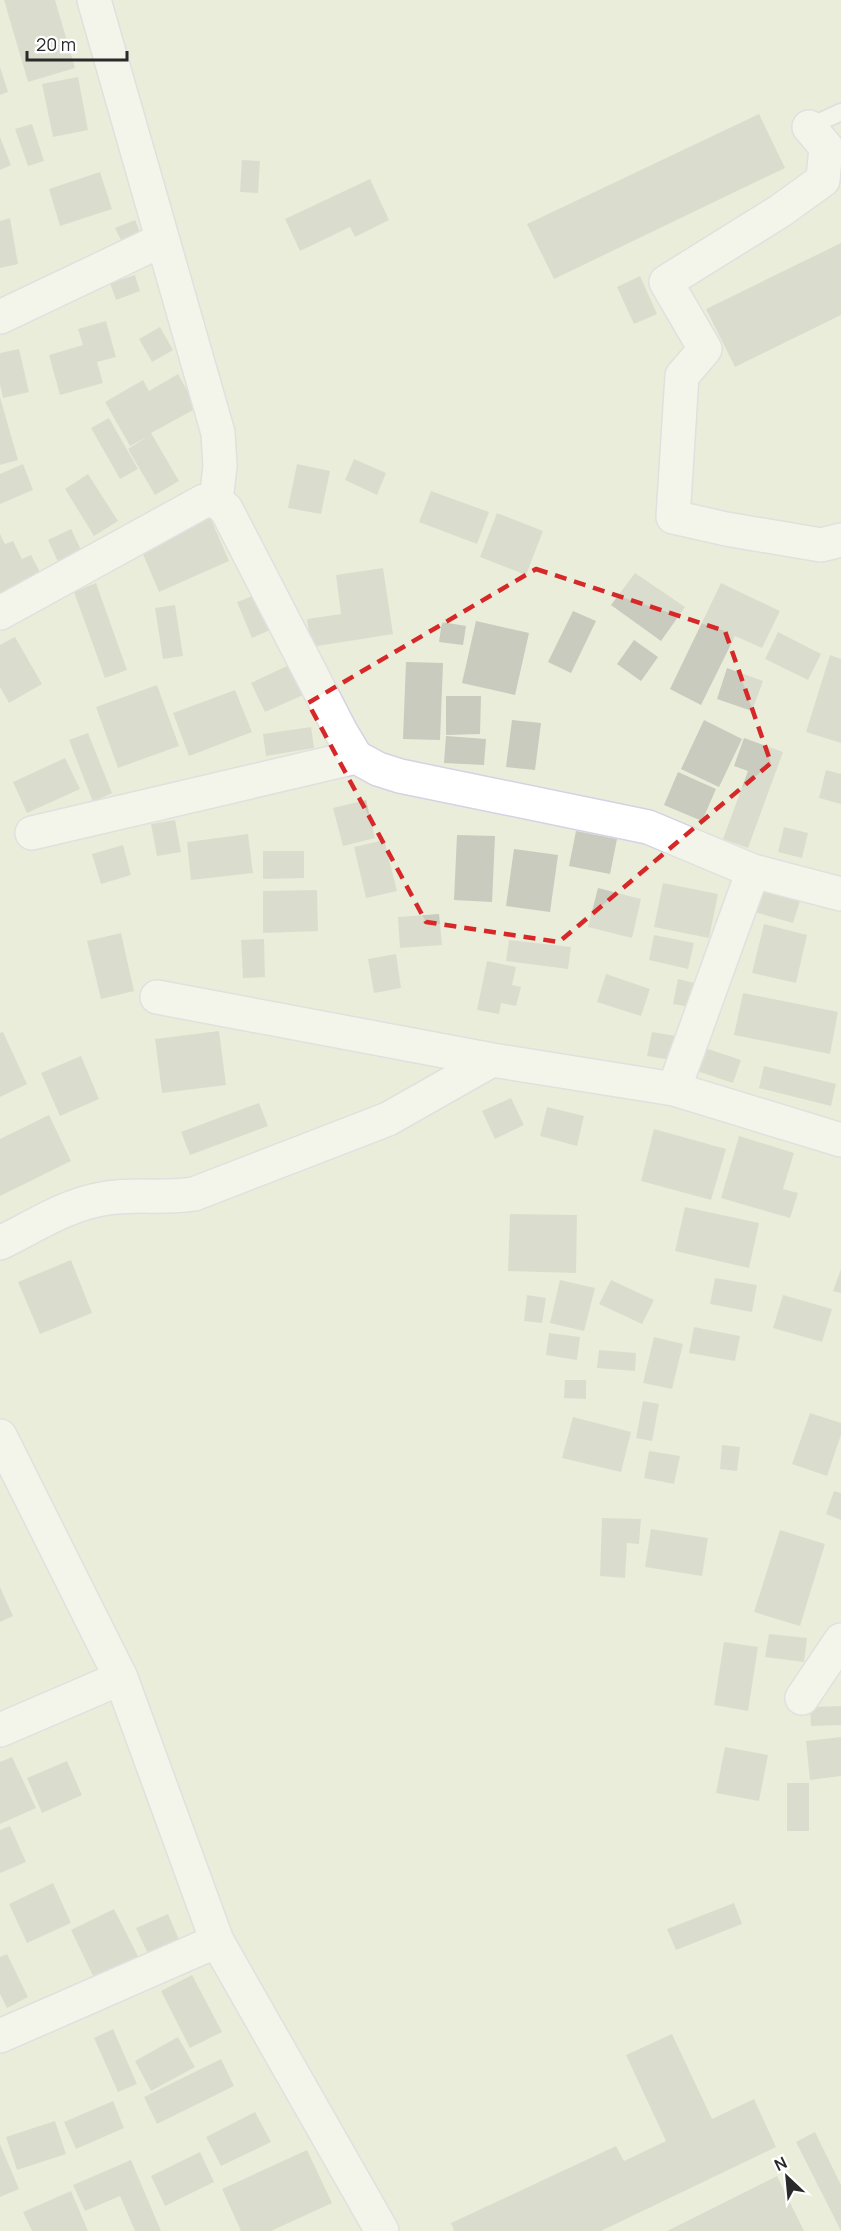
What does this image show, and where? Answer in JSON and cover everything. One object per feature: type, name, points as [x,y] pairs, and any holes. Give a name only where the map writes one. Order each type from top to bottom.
[{"type":"street","points":[[94,0],[218,433],[220,466],[216,501]]},
{"type":"street","points":[[809,127],[826,147],[823,180],[780,211],[666,282],[705,349],[682,376],[673,516],[726,529],[821,545],[841,540]]},
{"type":"street","points":[[0,317],[162,240]]},
{"type":"street","points":[[0,613],[204,501],[216,501],[226,509],[356,757],[378,769],[400,776],[648,826],[753,871],[841,894]]},
{"type":"street","points":[[32,833],[356,757]]},
{"type":"street","points":[[674,1089],[753,871]]},
{"type":"street","points":[[158,997],[492,1060],[674,1089],[841,1140]]},
{"type":"street","points":[[0,1244],[76,1205],[102,1198],[137,1194],[173,1197],[194,1194],[388,1119],[492,1060]]},
{"type":"street","points":[[0,1436],[121,1678],[217,1941],[370,2228]]},
{"type":"street","points":[[802,1698],[841,1640]]},
{"type":"street","points":[[0,1730],[121,1678]]},
{"type":"street","points":[[0,2036],[217,1941]]},
{"type":"lane","points":[[809,127],[841,112]]},
{"type":"highlighted area","points":[[536,569],[725,631],[771,763],[559,942],[426,922],[308,703]]},
{"type":"building","points":[[4,0],[55,0],[75,68],[28,82]]},
{"type":"building","points":[[0,67],[8,92],[0,95]]},
{"type":"building","points":[[78,77],[88,130],[53,137],[42,84]]},
{"type":"building","points":[[759,114],[785,168],[554,279],[527,224]]},
{"type":"building","points":[[32,124],[44,161],[28,166],[15,129]]},
{"type":"building","points":[[0,137],[11,165],[0,170]]},
{"type":"building","points":[[242,160],[260,161],[258,193],[240,192]]},
{"type":"building","points":[[100,172],[112,209],[60,226],[49,189]]},
{"type":"building","points":[[370,179],[389,220],[355,237],[350,227],[300,251],[285,219]]},
{"type":"building","points":[[10,218],[18,264],[0,268],[0,221]]},
{"type":"building","points":[[135,220],[141,234],[122,242],[115,228]]},
{"type":"building","points":[[841,243],[841,315],[735,367],[706,309]]},
{"type":"building","points":[[135,275],[140,291],[116,300],[110,283]]},
{"type":"building","points":[[640,276],[657,314],[634,324],[617,287]]},
{"type":"building","points":[[106,321],[116,357],[97,362],[103,383],[60,395],[49,355],[83,345],[78,329]]},
{"type":"building","points":[[160,327],[173,350],[152,362],[139,339]]},
{"type":"building","points":[[19,349],[29,392],[3,398],[0,384],[0,353]]},
{"type":"building","points":[[178,374],[197,408],[151,433],[179,481],[155,495],[128,449],[147,437],[130,446],[105,402],[143,380],[149,391]]},
{"type":"building","points":[[0,397],[18,460],[0,465]]},
{"type":"building","points":[[109,418],[138,469],[120,479],[91,428]]},
{"type":"building","points":[[354,459],[386,473],[377,495],[345,480]]},
{"type":"building","points":[[23,464],[33,490],[0,504],[0,474]]},
{"type":"building","points":[[297,464],[330,471],[321,514],[288,508]]},
{"type":"building","points":[[88,474],[118,521],[94,536],[65,489]]},
{"type":"building","points":[[431,491],[489,512],[477,544],[419,522]]},
{"type":"building","points":[[497,513],[543,531],[526,575],[480,557]]},
{"type":"building","points":[[210,517],[229,561],[159,592],[140,547]]},
{"type":"building","points":[[71,529],[82,552],[59,564],[48,540]]},
{"type":"building","points":[[0,534],[5,544],[13,541],[22,559],[31,555],[41,574],[0,595]]},
{"type":"building","points":[[383,568],[393,634],[311,647],[307,619],[341,614],[336,575]]},
{"type":"building","points":[[635,573],[685,607],[661,641],[611,605]]},
{"type":"building","points":[[96,583],[127,670],[105,678],[74,592]]},
{"type":"building","points":[[721,583],[780,611],[762,648],[735,636],[701,705],[670,689]]},
{"type":"building","points":[[255,595],[270,630],[252,638],[237,602]]},
{"type":"building","points":[[175,605],[183,656],[163,659],[155,608]]},
{"type":"building","points":[[573,611],[596,621],[571,673],[548,662]]},
{"type":"building","points":[[476,621],[529,633],[515,695],[462,683]]},
{"type":"building","points":[[442,622],[466,626],[463,645],[439,642]]},
{"type":"building","points":[[778,632],[821,654],[808,680],[765,659]]},
{"type":"building","points":[[15,637],[42,684],[9,703],[0,687],[0,645]]},
{"type":"building","points":[[634,640],[658,657],[641,681],[617,664]]},
{"type":"building","points":[[830,655],[841,659],[841,743],[806,732]]},
{"type":"building","points":[[406,662],[443,663],[440,740],[403,739]]},
{"type":"building","points":[[289,665],[303,695],[265,712],[251,683]]},
{"type":"building","points":[[727,668],[763,681],[752,711],[717,699]]},
{"type":"building","points":[[157,685],[179,746],[118,768],[96,707]]},
{"type":"building","points":[[235,690],[252,732],[189,756],[173,713]]},
{"type":"building","points":[[446,696],[481,696],[480,734],[446,735]]},
{"type":"building","points":[[512,720],[541,723],[535,770],[506,767]]},
{"type":"building","points":[[704,720],[742,739],[719,787],[681,769]]},
{"type":"building","points":[[311,727],[314,748],[266,756],[263,734]]},
{"type":"building","points":[[88,733],[112,793],[93,802],[69,740]]},
{"type":"building","points":[[446,736],[486,739],[484,765],[444,763]]},
{"type":"building","points":[[744,738],[783,752],[748,848],[723,839],[748,771],[734,766]]},
{"type":"building","points":[[65,758],[80,789],[27,813],[13,782]]},
{"type":"building","points":[[826,770],[841,774],[841,804],[819,798]]},
{"type":"building","points":[[678,772],[716,789],[702,821],[664,805]]},
{"type":"building","points":[[366,800],[375,838],[343,846],[333,808]]},
{"type":"building","points":[[175,820],[181,852],[157,856],[151,824]]},
{"type":"building","points":[[784,827],[808,833],[802,858],[778,852]]},
{"type":"building","points":[[576,831],[617,839],[610,874],[569,866]]},
{"type":"building","points":[[248,834],[253,873],[191,880],[187,842]]},
{"type":"building","points":[[457,835],[495,836],[492,902],[454,900]]},
{"type":"building","points":[[384,840],[397,891],[366,898],[354,847]]},
{"type":"building","points":[[123,845],[131,875],[101,884],[92,854]]},
{"type":"building","points":[[514,849],[558,855],[550,912],[506,906]]},
{"type":"building","points":[[263,851],[304,851],[304,878],[263,879]]},
{"type":"building","points":[[663,883],[718,894],[709,938],[654,927]]},
{"type":"building","points":[[759,886],[801,898],[793,923],[751,911]]},
{"type":"building","points":[[598,888],[641,899],[632,938],[588,927]]},
{"type":"building","points":[[317,890],[318,931],[263,933],[263,891]]},
{"type":"building","points":[[439,914],[442,945],[400,948],[398,917]]},
{"type":"building","points":[[764,924],[807,935],[796,983],[752,973]]},
{"type":"building","points":[[121,933],[134,991],[101,999],[87,941]]},
{"type":"building","points":[[654,935],[694,943],[688,969],[649,960]]},
{"type":"building","points":[[264,939],[265,977],[243,978],[241,940]]},
{"type":"building","points":[[509,940],[571,947],[568,969],[506,961]]},
{"type":"building","points":[[396,954],[401,988],[374,993],[368,959]]},
{"type":"building","points":[[487,961],[516,967],[512,985],[521,987],[516,1006],[501,1003],[499,1014],[477,1010]]},
{"type":"building","points":[[606,974],[650,989],[641,1016],[597,1002]]},
{"type":"building","points":[[678,979],[695,983],[690,1007],[673,1004]]},
{"type":"building","points":[[743,993],[838,1012],[830,1054],[734,1035]]},
{"type":"building","points":[[219,1031],[226,1085],[162,1093],[155,1039]]},
{"type":"building","points":[[3,1032],[27,1084],[0,1097],[0,1033]]},
{"type":"building","points":[[652,1032],[676,1036],[671,1060],[647,1056]]},
{"type":"building","points":[[705,1048],[741,1060],[733,1083],[697,1071]]},
{"type":"building","points":[[81,1056],[99,1099],[60,1116],[41,1073]]},
{"type":"building","points":[[764,1066],[836,1084],[831,1106],[759,1088]]},
{"type":"building","points":[[511,1098],[524,1125],[495,1139],[482,1111]]},
{"type":"building","points":[[259,1103],[268,1126],[190,1155],[181,1132]]},
{"type":"building","points":[[547,1107],[584,1116],[577,1146],[540,1136]]},
{"type":"building","points":[[49,1115],[71,1161],[0,1196],[0,1139]]},
{"type":"building","points":[[654,1129],[726,1149],[711,1200],[641,1181]]},
{"type":"building","points":[[739,1136],[794,1153],[783,1189],[798,1193],[790,1218],[721,1198]]},
{"type":"building","points":[[685,1207],[759,1223],[749,1268],[675,1251]]},
{"type":"building","points":[[510,1214],[577,1215],[576,1273],[508,1271]]},
{"type":"building","points":[[71,1260],[92,1313],[40,1334],[18,1282]]},
{"type":"building","points":[[841,1269],[841,1293],[833,1291]]},
{"type":"building","points":[[715,1278],[757,1285],[752,1312],[710,1304]]},
{"type":"building","points":[[560,1280],[595,1288],[584,1331],[550,1323]]},
{"type":"building","points":[[611,1280],[654,1300],[642,1324],[599,1304]]},
{"type":"building","points":[[527,1295],[546,1298],[542,1323],[524,1321]]},
{"type":"building","points":[[783,1295],[832,1309],[822,1342],[773,1328]]},
{"type":"building","points":[[694,1327],[740,1336],[735,1361],[689,1353]]},
{"type":"building","points":[[549,1333],[580,1337],[577,1360],[546,1355]]},
{"type":"building","points":[[654,1337],[683,1344],[672,1389],[643,1383]]},
{"type":"building","points":[[599,1350],[636,1353],[635,1371],[597,1368]]},
{"type":"building","points":[[565,1380],[586,1380],[586,1399],[564,1398]]},
{"type":"building","points":[[643,1401],[659,1404],[652,1441],[636,1438]]},
{"type":"building","points":[[810,1413],[841,1423],[841,1435],[827,1476],[792,1464]]},
{"type":"building","points":[[573,1417],[631,1432],[621,1472],[562,1458]]},
{"type":"building","points":[[722,1445],[740,1447],[737,1471],[720,1469]]},
{"type":"building","points":[[649,1451],[680,1456],[674,1484],[644,1478]]},
{"type":"building","points":[[834,1491],[841,1493],[841,1520],[826,1514]]},
{"type":"building","points":[[602,1518],[641,1519],[639,1544],[627,1543],[625,1578],[600,1576]]},
{"type":"building","points":[[651,1529],[708,1538],[702,1576],[645,1567]]},
{"type":"building","points":[[780,1530],[825,1544],[800,1626],[754,1612]]},
{"type":"building","points":[[0,1587],[13,1616],[0,1622]]},
{"type":"building","points":[[769,1634],[807,1638],[804,1662],[765,1657]]},
{"type":"building","points":[[724,1642],[758,1647],[748,1711],[714,1705]]},
{"type":"building","points":[[841,1706],[841,1725],[811,1726],[810,1707]]},
{"type":"building","points":[[841,1737],[841,1776],[810,1780],[806,1741]]},
{"type":"building","points":[[725,1747],[768,1755],[759,1801],[716,1793]]},
{"type":"building","points":[[12,1757],[36,1808],[0,1824],[0,1762]]},
{"type":"building","points":[[67,1761],[82,1795],[42,1813],[27,1778]]},
{"type":"building","points":[[787,1783],[809,1783],[809,1831],[787,1831]]},
{"type":"building","points":[[10,1826],[26,1862],[0,1873],[0,1830]]},
{"type":"building","points":[[53,1883],[71,1923],[27,1943],[9,1904]]},
{"type":"building","points":[[734,1903],[742,1924],[676,1950],[667,1929]]},
{"type":"building","points":[[114,1909],[139,1958],[95,1980],[71,1930]]},
{"type":"building","points":[[168,1914],[180,1942],[149,1956],[136,1928]]},
{"type":"building","points":[[7,1954],[28,1997],[7,2008],[0,1994],[0,1957]]},
{"type":"building","points":[[192,1975],[222,2032],[190,2048],[161,1991]]},
{"type":"building","points":[[113,2029],[137,2084],[118,2092],[94,2038]]},
{"type":"building","points":[[672,2034],[712,2119],[754,2099],[776,2147],[601,2231],[454,2231],[451,2223],[616,2146],[624,2161],[666,2141],[626,2055]]},
{"type":"building","points":[[178,2037],[195,2067],[151,2091],[135,2061]]},
{"type":"building","points":[[221,2059],[234,2086],[157,2124],[144,2097]]},
{"type":"building","points":[[113,2101],[124,2128],[76,2149],[64,2122]]},
{"type":"building","points":[[255,2112],[271,2142],[221,2166],[206,2137]]},
{"type":"building","points":[[55,2121],[66,2154],[17,2170],[6,2137]]},
{"type":"building","points":[[815,2132],[841,2185],[841,2231],[796,2142]]},
{"type":"building","points":[[0,2144],[19,2189],[0,2197]]},
{"type":"building","points":[[307,2150],[332,2203],[271,2231],[241,2231],[222,2189]]},
{"type":"building","points":[[200,2152],[214,2182],[165,2206],[151,2176]]},
{"type":"building","points":[[131,2160],[161,2231],[135,2231],[120,2196],[85,2211],[73,2185]]},
{"type":"building","points":[[777,2176],[804,2231],[667,2231]]},
{"type":"building","points":[[71,2191],[88,2231],[32,2231],[23,2212]]}]
